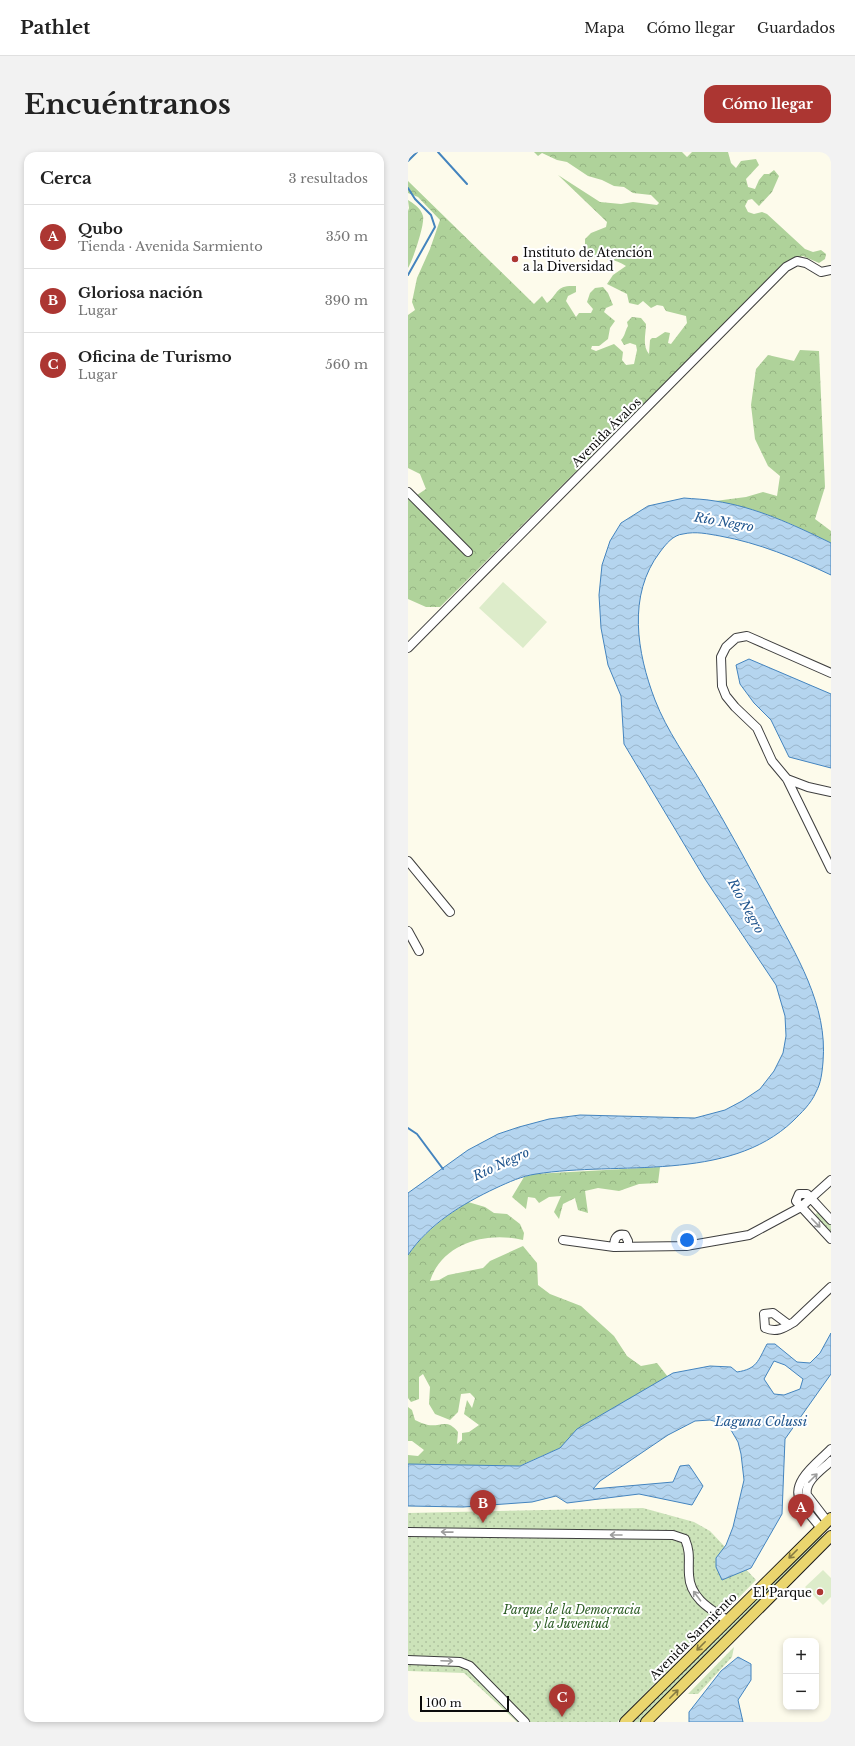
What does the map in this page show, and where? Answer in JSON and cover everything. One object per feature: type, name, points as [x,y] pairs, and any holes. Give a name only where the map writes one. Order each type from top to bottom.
[{"type":"main road","points":[[646,1722],[831,1536],[827,1523]]},
{"type":"main road","name":"Avenida Sarmiento","points":[[625,1722],[827,1523]]},
{"type":"street","name":"Avenida Ávalos","points":[[408,648],[786,267],[797,261],[806,263],[821,272],[831,270]]},
{"type":"street","points":[[408,492],[468,552]]},
{"type":"street","points":[[831,673],[747,636],[736,638],[726,647],[722,657],[722,686],[726,696],[757,728],[772,761],[787,779],[831,869]]},
{"type":"street","points":[[787,779],[808,787],[831,792]]},
{"type":"street","points":[[800,804],[801,793],[808,787]]},
{"type":"street","points":[[410,866],[450,912]]},
{"type":"street","points":[[408,931],[419,951]]},
{"type":"street","points":[[563,1240],[614,1247],[686,1246],[749,1235],[801,1207],[831,1180]]},
{"type":"street","points":[[831,1220],[807,1194],[803,1192],[799,1194],[796,1201],[831,1239]]},
{"type":"street","points":[[614,1247],[615,1238],[622,1234],[625,1235],[628,1241],[628,1247]]},
{"type":"street","points":[[789,1325],[831,1287]]},
{"type":"street","points":[[827,1523],[801,1503],[798,1487],[803,1478],[831,1449]]},
{"type":"street","points":[[827,1523],[807,1495],[806,1491],[808,1484],[831,1461]]},
{"type":"street","points":[[408,1532],[673,1535],[684,1539],[689,1551],[689,1576],[691,1588],[705,1607],[728,1620]]},
{"type":"street","points":[[408,1660],[460,1662],[470,1666],[525,1722]]},
{"type":"green space","points":[[534,152],[682,152],[687,157],[692,152],[728,152],[731,163],[736,168],[741,161],[756,159],[759,165],[746,179],[748,187],[755,189],[759,180],[764,174],[769,174],[774,170],[779,176],[772,192],[759,206],[752,199],[748,200],[745,206],[748,212],[754,214],[762,212],[767,214],[805,249],[813,252],[821,250],[826,254],[825,259],[819,263],[803,256],[787,261],[440,607],[426,607],[408,599],[408,498],[415,504],[417,495],[426,489],[420,474],[408,468],[408,315],[415,310],[412,302],[417,278],[430,249],[440,220],[418,197],[408,193],[408,181],[534,304],[542,296],[547,303],[561,288],[576,286],[576,292],[568,296],[566,301],[576,317],[579,313],[591,313],[593,309],[587,302],[590,293],[595,288],[603,287],[608,293],[613,305],[606,308],[604,312],[615,321],[610,328],[608,339],[599,346],[592,346],[591,349],[596,351],[614,344],[623,352],[622,360],[626,365],[634,364],[637,350],[636,345],[630,343],[624,345],[621,340],[628,326],[627,322],[632,317],[641,318],[646,324],[645,344],[649,354],[650,340],[652,338],[656,338],[665,332],[670,333],[668,343],[671,344],[687,323],[686,316],[666,311],[663,306],[657,305],[651,308],[643,301],[638,305],[629,303],[627,294],[607,284],[613,275],[626,266],[613,260],[588,256],[585,248],[585,239],[591,233],[606,227],[607,222],[558,175],[600,202],[621,204],[633,202],[657,205],[659,203],[651,195],[633,193],[624,187],[614,186],[602,180],[588,176],[567,162],[557,160],[542,153],[538,156]]},
{"type":"green space","points":[[408,200],[417,206],[421,211],[423,220],[413,258],[408,268],[409,208]]},
{"type":"green space","points":[[800,350],[819,351],[825,487],[815,519],[831,531],[831,543],[791,524],[757,511],[715,501],[746,497],[763,492],[777,496],[780,476],[768,466],[755,439],[751,405],[756,369],[768,355],[794,361]]},
{"type":"green space","points":[[503,582],[547,622],[523,648],[479,608]]},
{"type":"green space","points":[[660,1167],[658,1183],[639,1184],[619,1191],[598,1188],[585,1191],[588,1213],[578,1210],[575,1198],[563,1204],[559,1219],[554,1212],[561,1196],[549,1197],[539,1203],[535,1198],[528,1197],[526,1209],[512,1197],[524,1177],[534,1174]]},
{"type":"green space","points":[[468,1202],[485,1207],[494,1213],[507,1214],[520,1224],[524,1233],[523,1240],[495,1237],[468,1243],[455,1249],[445,1257],[436,1268],[430,1281],[439,1280],[448,1275],[483,1268],[490,1261],[523,1246],[537,1263],[538,1285],[550,1294],[581,1306],[614,1336],[627,1356],[641,1366],[657,1363],[668,1377],[578,1429],[560,1448],[519,1466],[408,1464],[408,1455],[418,1456],[424,1450],[412,1441],[408,1441],[408,1407],[412,1410],[415,1420],[428,1425],[447,1424],[454,1428],[458,1432],[457,1444],[462,1440],[462,1433],[469,1432],[479,1425],[464,1414],[467,1400],[472,1408],[475,1398],[470,1393],[461,1394],[458,1412],[450,1420],[435,1414],[429,1404],[430,1387],[423,1374],[419,1377],[419,1399],[411,1402],[408,1398],[408,1255],[421,1239],[435,1226]]},
{"type":"green space","points":[[819,1211],[831,1225],[831,1233],[814,1216]]},
{"type":"green space","name":"Parque de la Democracia y la Juventud","points":[[643,1508],[694,1522],[710,1531],[756,1580],[617,1722],[517,1722],[464,1673],[408,1671],[408,1513]]},
{"type":"green space","points":[[819,1533],[825,1538],[643,1722],[633,1722]]},
{"type":"green space","name":"El Parque","points":[[823,1570],[831,1578],[831,1597],[823,1605],[805,1587]]},
{"type":"green space","points":[[734,1647],[732,1657],[698,1694],[688,1694]]},
{"type":"water","name":"Río Negro","points":[[684,498],[711,500],[760,512],[789,523],[831,543],[831,575],[777,552],[734,539],[711,534],[697,533],[688,533],[676,536],[670,540],[660,552],[650,569],[643,587],[639,605],[638,624],[644,663],[655,700],[660,711],[671,734],[738,846],[800,962],[808,981],[820,1020],[823,1041],[823,1066],[819,1085],[809,1104],[793,1121],[767,1141],[737,1154],[705,1162],[671,1166],[568,1171],[536,1174],[521,1178],[483,1194],[447,1216],[436,1224],[416,1244],[408,1255],[408,1193],[468,1150],[498,1134],[549,1119],[580,1115],[695,1118],[725,1110],[760,1089],[774,1071],[783,1053],[786,1036],[785,1016],[776,985],[705,879],[624,744],[621,696],[608,665],[601,628],[599,595],[602,565],[610,541],[621,523],[648,506]]},
{"type":"water","points":[[749,659],[831,694],[831,768],[789,757],[771,720],[754,703],[740,684],[736,665]]},
{"type":"water","name":"Laguna Colussi","points":[[831,1333],[831,1374],[785,1439],[782,1514],[751,1568],[722,1580],[716,1567],[716,1558],[726,1545],[733,1527],[744,1480],[738,1442],[728,1425],[710,1420],[695,1421],[668,1435],[600,1481],[593,1489],[673,1482],[680,1466],[689,1465],[703,1486],[692,1505],[639,1494],[567,1503],[556,1496],[532,1502],[463,1507],[408,1506],[408,1464],[520,1466],[560,1448],[577,1429],[673,1373],[710,1366],[731,1367],[737,1372],[744,1371],[756,1363],[767,1344],[775,1344],[797,1362],[810,1363],[820,1353]],"holes":[[[774,1361],[785,1365],[803,1379],[800,1389],[784,1395],[774,1394],[764,1379]]]},
{"type":"water","points":[[738,1657],[751,1664],[751,1680],[738,1700],[743,1722],[689,1722],[689,1712],[721,1671]]},
{"type":"waterway","points":[[408,161],[417,152]]},
{"type":"waterway","points":[[438,152],[467,184]]},
{"type":"waterway","points":[[408,188],[415,199],[431,215],[435,227],[408,275]]},
{"type":"waterway","points":[[408,1128],[417,1134],[443,1169]]},
{"type":"place","name":"Instituto de Atención a la Diversidad","points":[[515,259]]},
{"type":"place","name":"Gloriosa nación","points":[[483,1523]]},
{"type":"place","name":"Qubo","points":[[801,1527]]},
{"type":"place","name":"El Parque","points":[[820,1592]]},
{"type":"place","name":"Oficina de Turismo","points":[[562,1717]]}]
